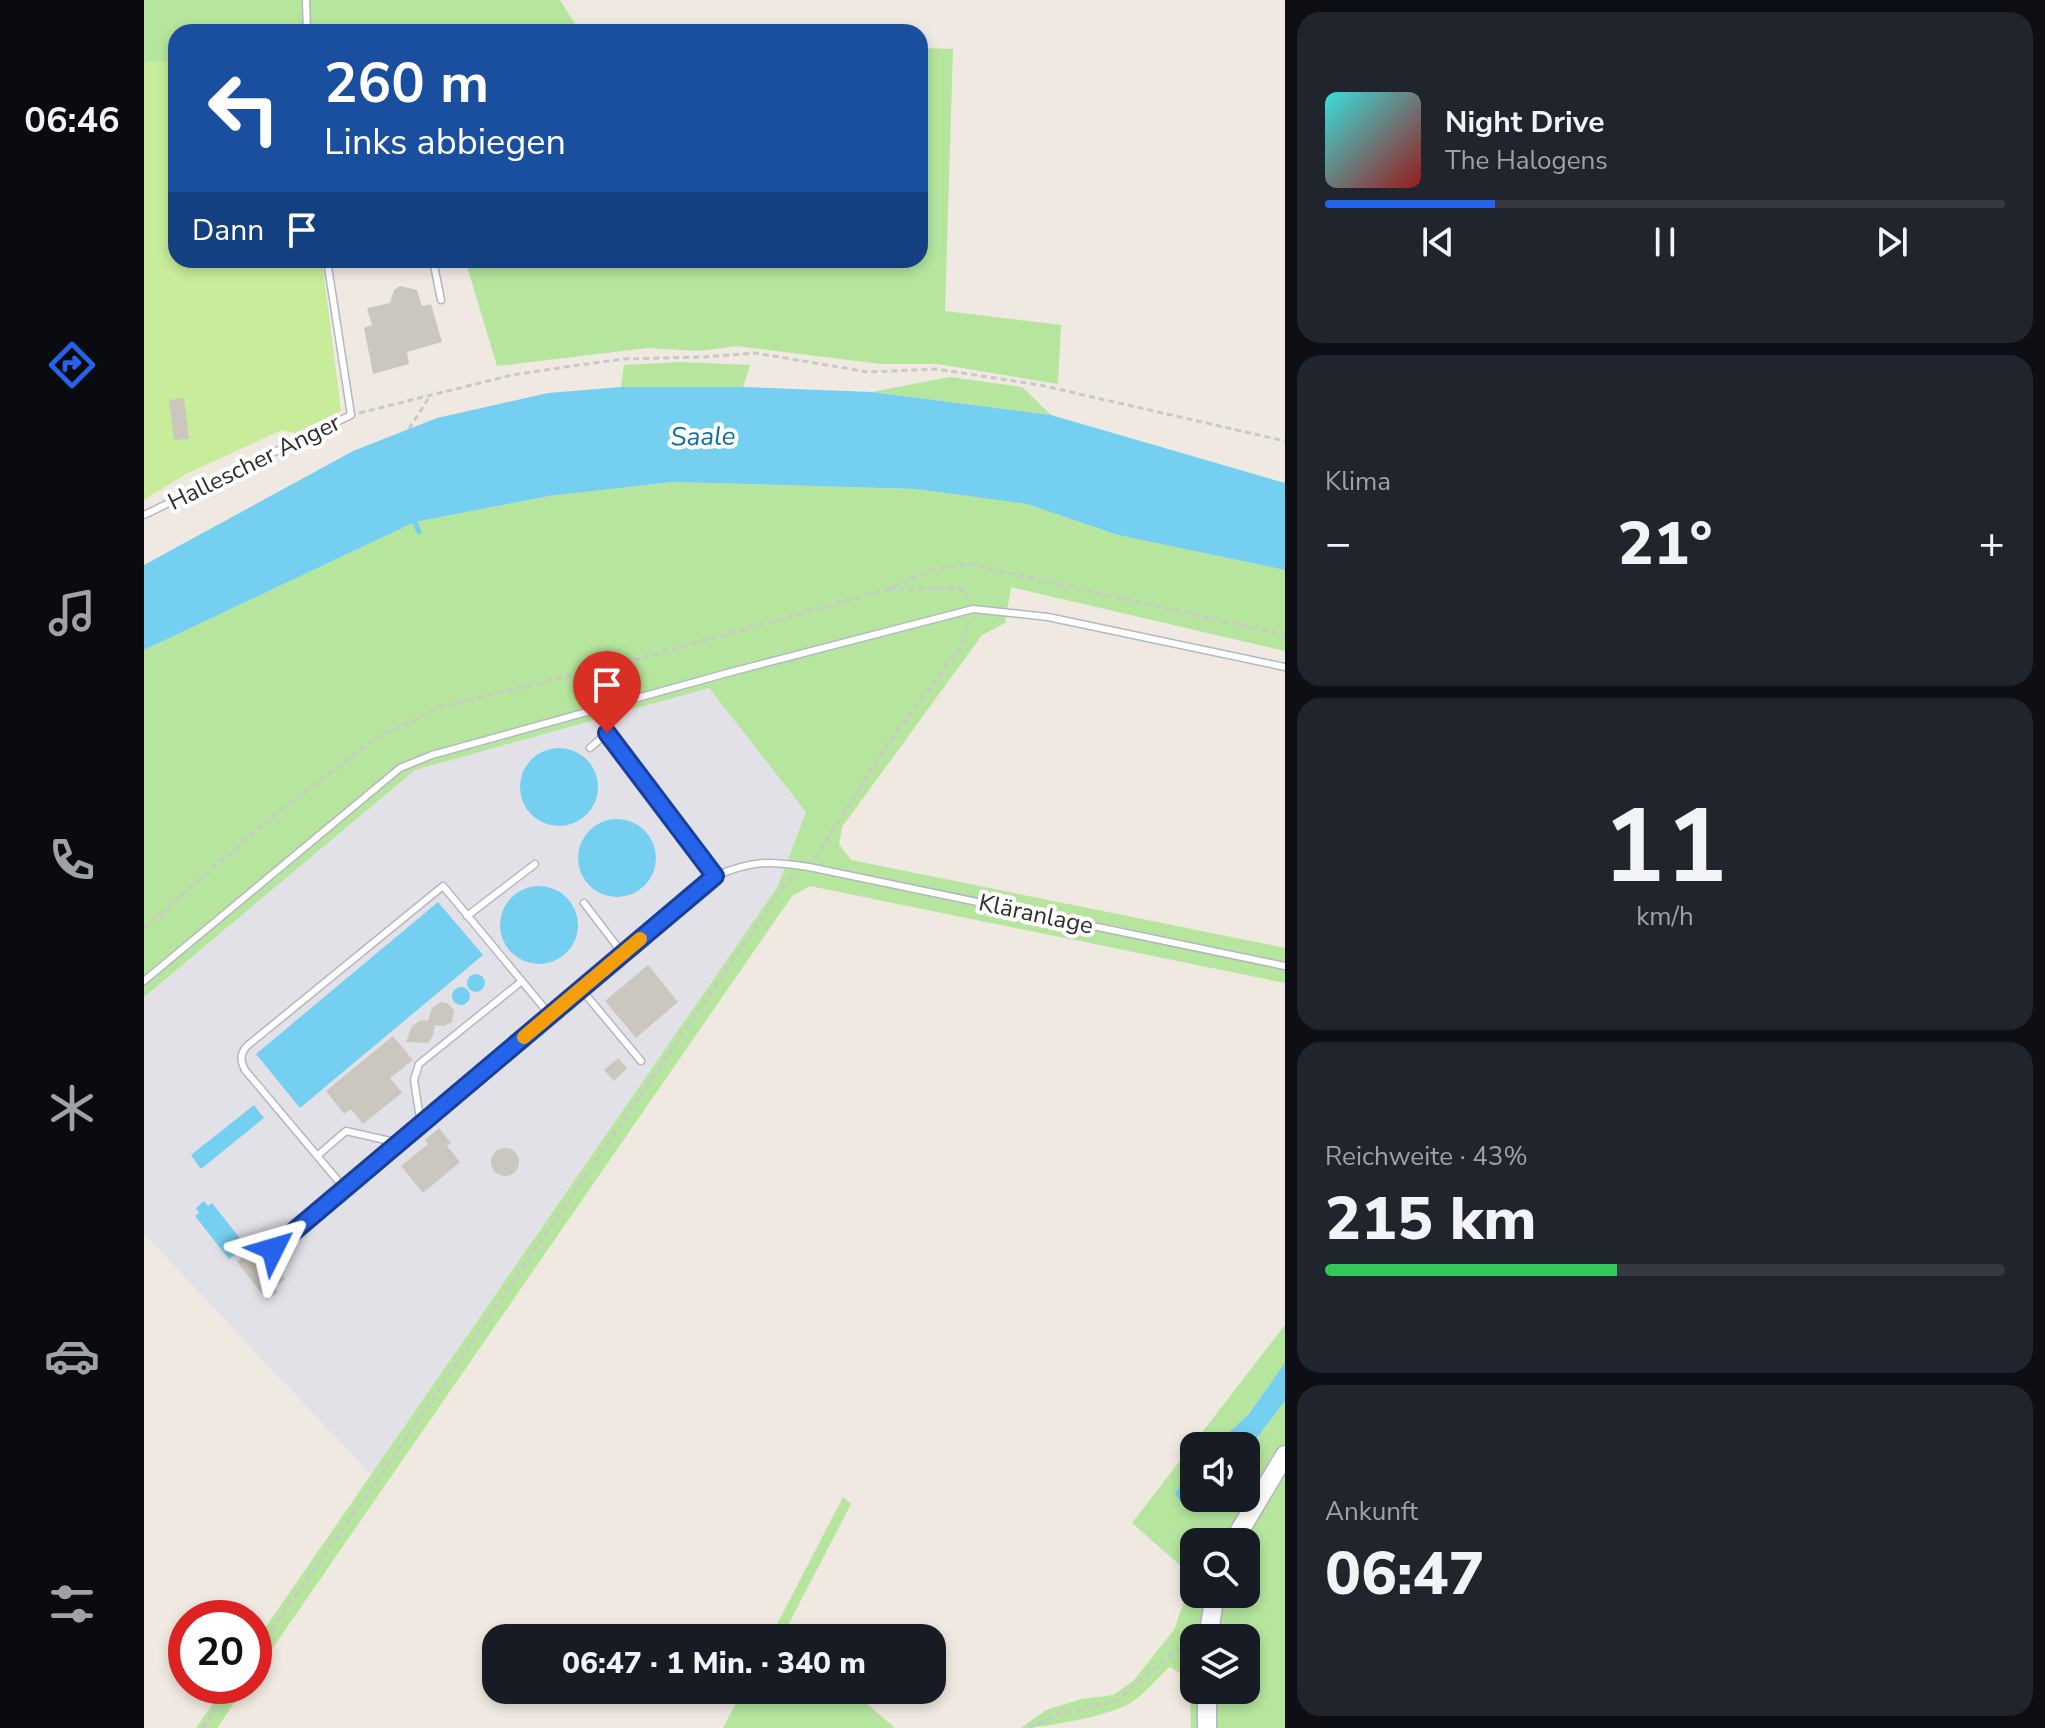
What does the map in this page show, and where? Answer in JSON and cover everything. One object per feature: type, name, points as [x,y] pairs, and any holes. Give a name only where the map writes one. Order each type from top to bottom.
[{"type":"street","points":[[1241,1528],[1285,1455]]},
{"type":"street","points":[[1207,1704],[1207,1728]]},
{"type":"lane","points":[[306,0],[307,24]]},
{"type":"lane","name":"Hallescher Anger","points":[[144,515],[351,415],[328,268]]},
{"type":"lane","points":[[435,268],[441,300]]},
{"type":"lane","points":[[144,981],[400,768],[477,742],[973,609],[1048,617],[1285,667]]},
{"type":"lane","points":[[273,1249],[715,876],[607,733],[590,748]]},
{"type":"lane","name":"Kläranlage","points":[[715,876],[760,862],[809,867],[1285,966]]},
{"type":"lane","points":[[467,916],[535,864]]},
{"type":"lane","points":[[345,1189],[245,1070],[241,1053],[443,886],[550,1015]]},
{"type":"lane","points":[[584,903],[623,954]]},
{"type":"lane","points":[[421,1125],[414,1080],[419,1064],[522,981]]},
{"type":"lane","points":[[581,989],[641,1061]]},
{"type":"lane","points":[[317,1156],[346,1131],[399,1143]]},
{"type":"path","points":[[351,415],[512,375],[598,362],[756,353],[868,372],[936,369],[1040,385],[1285,441]]},
{"type":"path","points":[[409,429],[429,398]]},
{"type":"path","points":[[272,1629],[788,880],[809,867],[887,745],[961,647],[973,609],[961,588],[888,589]]},
{"type":"path","points":[[1029,1728],[1061,1713],[1117,1701],[1173,1652],[1180,1650]]},
{"type":"path","points":[[203,1728],[219,1704]]},
{"type":"shaded area","points":[[709,687],[806,812],[778,886],[371,1475],[144,1234],[144,997],[415,770]]},
{"type":"green space","points":[[144,0],[560,0],[575,24],[168,24],[168,61],[144,63]]},
{"type":"green space","points":[[928,48],[953,49],[945,311],[1061,325],[1058,384],[938,364],[881,364],[737,346],[700,351],[648,348],[497,366],[467,268],[928,268]]},
{"type":"green space","points":[[168,61],[168,268],[323,268],[341,411],[295,433],[282,430],[186,474],[144,500],[144,63]]},
{"type":"green space","points":[[680,362],[750,365],[743,387],[621,387],[624,365]]},
{"type":"green space","points":[[950,377],[1022,387],[1051,415],[872,392]]},
{"type":"green space","points":[[673,482],[917,489],[1027,504],[1118,535],[1285,570],[1285,651],[1011,587],[1005,623],[982,635],[842,827],[839,844],[851,860],[1285,948],[1285,983],[810,886],[792,896],[272,1649],[272,1618],[778,886],[806,812],[709,688],[415,770],[144,997],[144,650],[415,522],[549,496]]},
{"type":"green space","points":[[1285,1325],[1285,1363],[1248,1415],[1229,1432],[1202,1432]]},
{"type":"green space","points":[[1285,1401],[1285,1728],[1191,1728],[1191,1704],[1260,1704],[1260,1624],[1180,1624],[1180,1673],[1170,1667],[1132,1702],[1110,1712],[1021,1728],[1046,1710],[1082,1699],[1113,1695],[1133,1681],[1174,1630],[1182,1608],[1260,1608],[1260,1528],[1180,1528],[1180,1565],[1132,1523],[1180,1461],[1180,1512],[1260,1512],[1260,1434]]},
{"type":"green space","points":[[843,1497],[851,1504],[789,1624],[777,1624]]},
{"type":"green space","points":[[213,1704],[234,1704],[217,1728],[196,1728]]},
{"type":"green space","points":[[736,1704],[867,1704],[895,1728],[723,1728]]},
{"type":"water","name":"Saale","points":[[621,387],[743,387],[872,392],[1051,415],[1285,483],[1285,570],[1118,535],[1027,504],[916,489],[673,482],[549,496],[415,522],[144,650],[144,565],[353,451],[437,418],[548,393]]},
{"type":"water","points":[[559,748],[574,751],[587,759],[595,772],[598,787],[595,802],[587,815],[574,823],[559,826],[544,823],[531,815],[523,802],[520,787],[523,772],[531,759],[544,751]]},
{"type":"water","points":[[617,819],[632,822],[645,830],[653,843],[656,858],[653,873],[645,886],[632,894],[617,897],[602,894],[589,886],[581,873],[578,858],[581,843],[589,830],[602,822]]},
{"type":"water","points":[[531,886],[547,886],[561,892],[572,903],[578,925],[572,947],[561,958],[547,964],[531,964],[517,958],[506,947],[500,933],[500,917],[506,903],[517,892]]},
{"type":"water","points":[[438,902],[483,955],[300,1108],[256,1054]]},
{"type":"water","points":[[476,974],[485,983],[476,992],[467,983]]},
{"type":"water","points":[[461,987],[470,996],[461,1005],[452,996]]},
{"type":"water","points":[[254,1105],[264,1118],[201,1169],[191,1155]]},
{"type":"water","points":[[204,1201],[208,1206],[212,1203],[246,1246],[229,1259],[195,1216],[199,1213],[196,1208]]},
{"type":"water","points":[[1285,1363],[1285,1401],[1260,1434],[1229,1432],[1248,1415]]},
{"type":"building","points":[[400,286],[417,290],[422,306],[431,304],[442,342],[407,352],[409,364],[373,374],[364,328],[372,325],[367,308],[390,303],[394,290]]},
{"type":"building","points":[[184,398],[189,439],[174,440],[169,400]]},
{"type":"building","points":[[648,965],[678,1002],[636,1038],[605,1001]]},
{"type":"building","points":[[441,1002],[454,1010],[452,1022],[444,1026],[435,1025],[428,1043],[406,1042],[412,1026],[421,1020],[428,1021],[432,1008]]},
{"type":"building","points":[[393,1036],[413,1060],[390,1078],[402,1093],[363,1124],[351,1109],[344,1114],[326,1091]]},
{"type":"building","points":[[618,1058],[627,1068],[614,1081],[604,1070]]},
{"type":"building","points":[[439,1128],[451,1143],[447,1146],[460,1162],[423,1193],[401,1166],[428,1144],[425,1140]]},
{"type":"building","points":[[505,1148],[515,1152],[519,1162],[515,1172],[505,1176],[495,1172],[491,1162],[495,1152]]},
{"type":"building","points":[[260,1248],[285,1279],[274,1288],[278,1292],[267,1300],[237,1262]]},
{"type":"waterway","points":[[413,518],[419,532]]},
{"type":"slow traffic","points":[[524,1037],[640,939]]},
{"type":"route","points":[[273,1249],[715,876],[607,733]]}]
